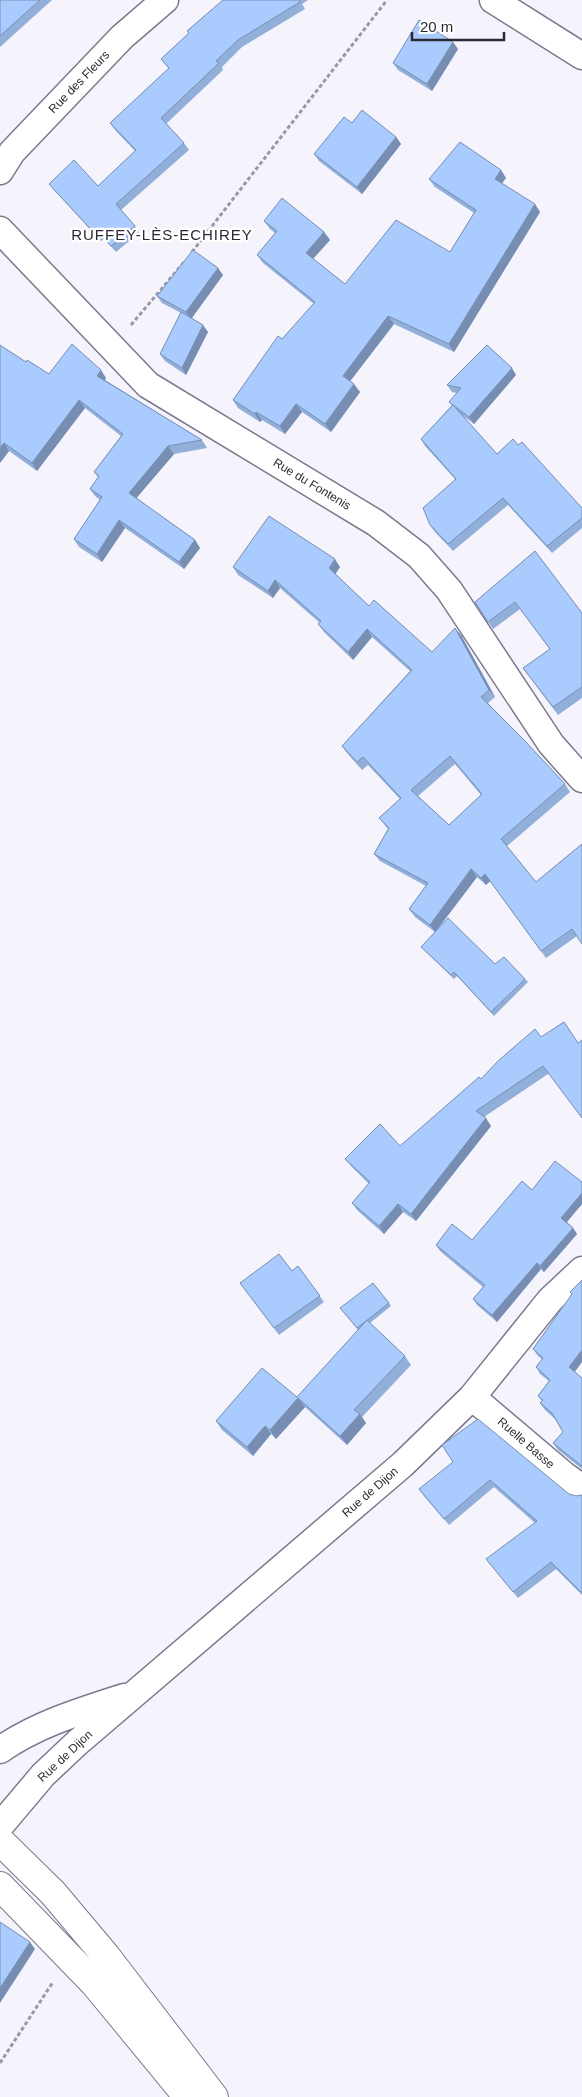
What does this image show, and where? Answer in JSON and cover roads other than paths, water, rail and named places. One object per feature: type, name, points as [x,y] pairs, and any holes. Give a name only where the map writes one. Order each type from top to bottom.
[{"type":"main road","points":[[0,1841],[53,1892],[106,1956],[214,2097]]},
{"type":"main road","points":[[0,1886],[95,1984],[188,2097]]},
{"type":"street","name":"Rue des Fleurs","points":[[0,171],[12,152],[115,44],[164,0]]},
{"type":"street","points":[[493,0],[582,56]]},
{"type":"street","name":"Rue du Fontenis","points":[[0,230],[148,385],[376,522],[419,556],[449,590],[551,744],[582,779]]},
{"type":"street","name":"Rue de Dijon","points":[[0,1826],[43,1775],[403,1464],[472,1397],[550,1300],[582,1270]]},
{"type":"street","name":"Ruelle Basse","points":[[472,1397],[582,1488]]},
{"type":"street","name":"Rue de Dijon","points":[[0,1750],[21,1736],[54,1722],[136,1693]]},
{"type":"district","name":"RUFFEY-LÈS-ECHIREY","points":[[162,235]]}]
